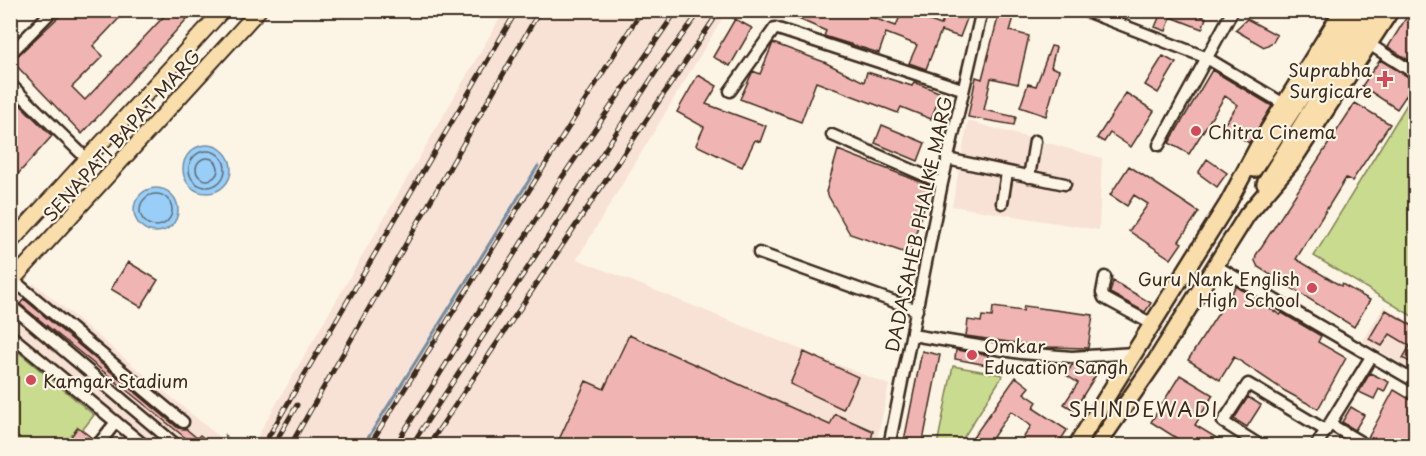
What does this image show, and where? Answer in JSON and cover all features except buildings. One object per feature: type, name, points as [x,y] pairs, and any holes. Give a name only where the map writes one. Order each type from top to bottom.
[{"type":"highway","points":[[1076,446],[1228,203],[1260,143],[1343,10]]},
{"type":"highway","points":[[1247,216],[1275,152],[1358,10]]},
{"type":"highway","points":[[1228,203],[1275,152],[1373,10]]},
{"type":"highway","points":[[1097,446],[1155,362],[1247,216],[1292,162],[1391,10]]},
{"type":"main road","name":"SENAPATI BAPAT MARG","points":[[10,243],[224,10]]},
{"type":"main road","name":"SENAPATI BAPAT MARG","points":[[12,282],[259,10]]},
{"type":"street","points":[[10,54],[53,10]]},
{"type":"street","name":"DADASAHEB PHALKE MARG","points":[[890,446],[947,159],[982,10]]},
{"type":"street","points":[[1083,10],[1205,57],[1284,104]]},
{"type":"street","points":[[1159,145],[1205,57],[1233,10]]},
{"type":"street","points":[[730,91],[775,28],[962,89]]},
{"type":"street","points":[[1369,44],[1416,74]]},
{"type":"street","points":[[10,84],[87,159]]},
{"type":"street","points":[[832,135],[942,183]]},
{"type":"street","points":[[1029,177],[1035,141]]},
{"type":"street","points":[[947,159],[1065,184]]},
{"type":"street","points":[[1002,204],[1007,172]]},
{"type":"street","points":[[759,253],[917,310]]},
{"type":"street","points":[[1216,266],[1416,382]]},
{"type":"street","points":[[1105,277],[1102,293],[1104,298],[1152,324]]},
{"type":"street","points":[[12,282],[183,422]]},
{"type":"street","points":[[10,305],[175,444]]},
{"type":"street","points":[[10,335],[145,446]]},
{"type":"street","points":[[912,335],[1021,353],[1062,356],[1134,353]]},
{"type":"street","points":[[1316,446],[1371,357]]},
{"type":"street","points":[[1261,446],[1223,422],[1248,384],[1367,446]]},
{"type":"street","points":[[97,446],[116,422]]},
{"type":"path","points":[[224,435],[232,446]]},
{"type":"shaded area","points":[[504,11],[727,11],[577,259],[889,385],[876,445],[252,446]]},
{"type":"shaded area","points":[[968,121],[1102,158],[1099,230],[952,206]]},
{"type":"shaded area","points":[[34,283],[229,445],[132,445],[11,345],[10,309]]},
{"type":"shaded area","points":[[1384,306],[1415,325],[1415,372],[1363,341]]},
{"type":"green space","points":[[1415,91],[1415,318],[1314,256]]},
{"type":"green space","name":"Kamgar Stadium","points":[[10,345],[94,415],[71,445],[11,445]]},
{"type":"green space","points":[[953,366],[1003,375],[959,445],[937,445]]},
{"type":"water","points":[[202,145],[212,145],[227,155],[231,169],[230,178],[221,189],[212,193],[202,193],[187,183],[183,174],[183,164],[193,149]]},
{"type":"water","points":[[156,188],[171,195],[178,210],[171,225],[156,232],[141,225],[134,210],[141,195]]},
{"type":"waterway","points":[[363,446],[538,166]]},
{"type":"railway","points":[[263,446],[517,10]]},
{"type":"railway","points":[[290,446],[540,10]]},
{"type":"railway","points":[[369,446],[642,10]]},
{"type":"railway","points":[[395,446],[561,179],[677,10]]},
{"type":"railway","points":[[411,446],[661,64],[701,10]]},
{"type":"railway","points":[[428,446],[720,10]]},
{"type":"railway","points":[[273,446],[297,405]]},
{"type":"place","name":"Suprabha Surgicare","points":[[1385,79]]},
{"type":"place","name":"Chitra Cinema","points":[[1196,131]]},
{"type":"place","name":"Guru Nank English High School","points":[[1312,288]]},
{"type":"place","name":"Omkar Education Sangh","points":[[972,355]]},
{"type":"place","name":"Kamgar Stadium","points":[[31,380]]},
{"type":"district","name":"SHINDEWADI","points":[[1144,409]]}]
